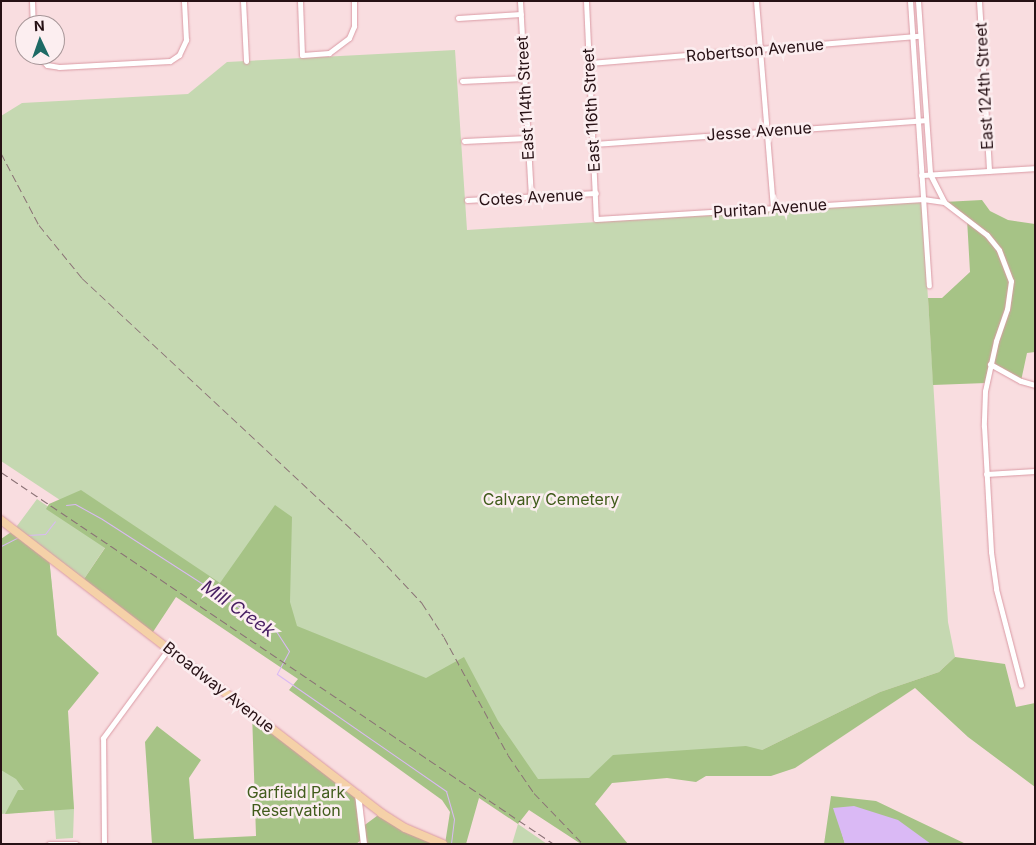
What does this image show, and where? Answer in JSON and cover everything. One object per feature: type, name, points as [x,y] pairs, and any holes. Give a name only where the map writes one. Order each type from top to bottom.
[{"type":"main road","name":"Broadway Avenue","points":[[1,520],[358,794],[405,828],[443,844]]},
{"type":"street","points":[[32,1],[33,15]]},
{"type":"street","points":[[47,65],[59,67],[170,61],[179,55],[186,40],[184,1]]},
{"type":"street","points":[[242,1],[246,61]]},
{"type":"street","points":[[300,1],[302,55],[329,53],[349,38],[354,26],[354,1]]},
{"type":"street","name":"East 114th Street","points":[[520,1],[531,195]]},
{"type":"street","name":"East 116th Street","points":[[586,1],[596,219]]},
{"type":"street","points":[[756,1],[773,208]]},
{"type":"street","points":[[910,1],[929,285]]},
{"type":"street","points":[[918,1],[930,174],[944,202],[987,235],[1008,268],[1011,281],[1007,309],[990,364],[985,391],[986,474],[996,589],[1022,686]]},
{"type":"street","name":"East 124th Street","points":[[979,1],[989,171]]},
{"type":"street","points":[[458,18],[521,14]]},
{"type":"street","name":"Robertson Avenue","points":[[589,63],[920,36]]},
{"type":"street","points":[[462,81],[524,78]]},
{"type":"street","name":"Jesse Avenue","points":[[593,144],[925,120]]},
{"type":"street","points":[[464,141],[527,138]]},
{"type":"street","points":[[921,175],[1035,168]]},
{"type":"street","name":"Cotes Avenue","points":[[467,200],[531,195],[596,193]]},
{"type":"street","name":"Puritan Avenue","points":[[596,219],[923,199],[944,202]]},
{"type":"street","points":[[990,364],[1020,381],[1035,385]]},
{"type":"street","points":[[986,474],[1035,471]]},
{"type":"street","points":[[104,844],[103,738],[169,648]]},
{"type":"street","points":[[358,794],[365,842]]},
{"type":"street","points":[[49,844],[76,844]]},
{"type":"green space","name":"Calvary Cemetery","points":[[455,50],[467,230],[922,202],[948,622],[955,657],[939,672],[880,692],[762,750],[620,764],[529,810],[1,461],[1,116],[22,103],[188,94],[227,62]]},
{"type":"green space","points":[[982,200],[990,211],[1008,220],[1035,224],[1035,352],[1027,353],[1021,381],[990,364],[986,383],[933,385],[928,298],[942,298],[970,272],[967,219],[944,202]]},
{"type":"green space","points":[[81,490],[220,583],[275,505],[292,517],[290,602],[297,626],[426,678],[464,657],[498,721],[538,779],[589,778],[613,755],[746,746],[762,750],[880,692],[939,672],[955,657],[1005,664],[1016,707],[1035,703],[1035,787],[968,737],[915,688],[795,768],[771,776],[706,776],[696,782],[667,778],[612,783],[595,804],[628,844],[581,844],[529,810],[518,824],[479,798],[466,844],[445,844],[450,812],[442,800],[289,690],[298,679],[176,597],[151,635],[82,582],[105,548],[46,509],[49,504]]},
{"type":"green space","points":[[37,499],[106,546],[82,582],[49,558],[74,809],[73,838],[56,839],[54,810],[1,814],[1,539],[17,533],[14,530]]},
{"type":"green space","points":[[14,530],[49,557],[57,635],[99,673],[68,711],[74,809],[5,814],[18,790],[24,790],[16,779],[1,770],[1,539]]},
{"type":"green space","name":"Garfield Park Reservation","points":[[252,712],[358,794],[362,827],[381,813],[443,844],[368,844],[364,838],[356,844],[152,844],[145,742],[157,726],[201,760],[189,778],[194,839],[256,836]]},
{"type":"green space","points":[[831,796],[876,801],[966,844],[931,844],[841,830],[845,844],[824,844]]},
{"type":"green space","points":[[518,824],[547,844],[512,844]]},
{"type":"shaded area","points":[[854,806],[898,820],[931,844],[845,844],[833,808]]},
{"type":"waterway","name":"Mill Creek","points":[[66,505],[75,504],[102,519],[276,631],[289,651],[277,674],[446,791],[454,819],[451,844]]},
{"type":"waterway","name":"Mill Creek","points":[[28,535],[45,534],[55,521]]},
{"type":"waterway","name":"Mill Creek","points":[[1,546],[19,537]]},
{"type":"railway","points":[[1,153],[39,225],[82,278],[362,539],[422,603],[444,637],[508,755],[534,793],[583,844]]},
{"type":"railway","points":[[1,472],[554,844]]}]
